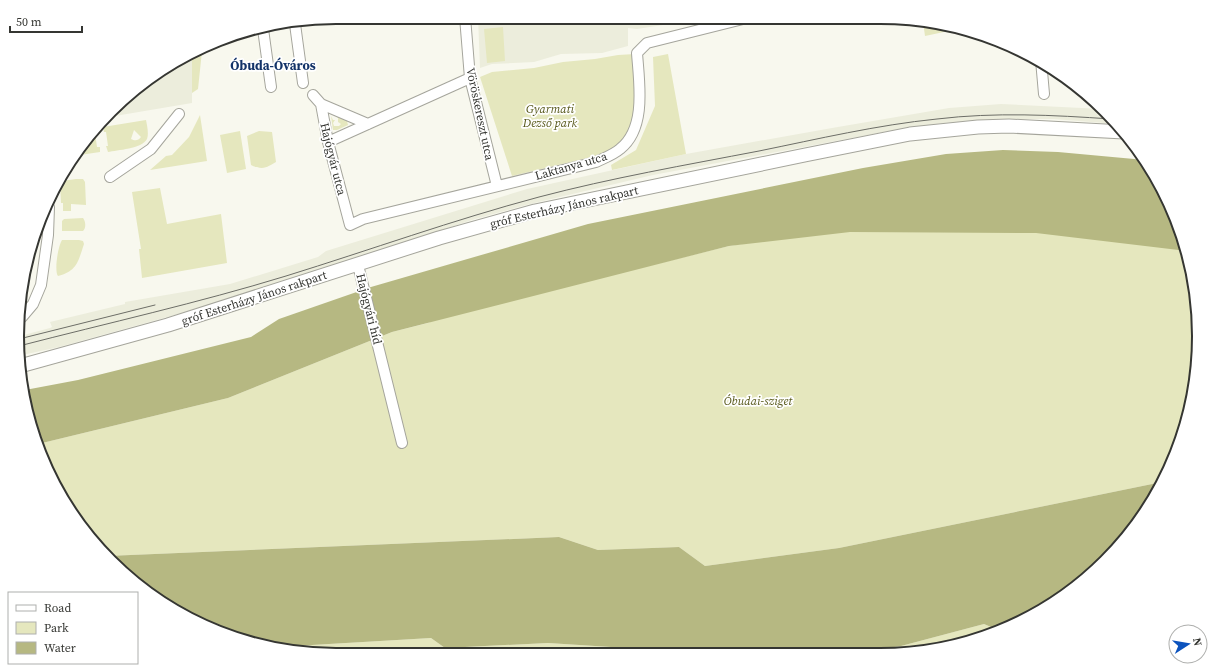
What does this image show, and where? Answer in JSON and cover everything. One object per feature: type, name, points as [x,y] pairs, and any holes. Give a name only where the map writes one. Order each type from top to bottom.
[{"type":"main road","name":"gróf Esterházy János rakpart","points":[[26,364],[168,326],[445,236],[535,212],[910,134],[978,127],[1009,126],[1116,132]]},
{"type":"street","name":"Vöröskereszt utca","points":[[466,24],[470,78],[497,186]]},
{"type":"street","name":"Laktanya utca","points":[[350,225],[363,219],[596,162],[612,155],[621,149],[629,139],[635,126],[640,107],[637,52],[647,43],[727,24]]},
{"type":"street","points":[[295,27],[303,83]]},
{"type":"street","points":[[264,33],[271,87]]},
{"type":"street","points":[[1042,70],[1044,94]]},
{"type":"street","points":[[328,142],[470,78]]},
{"type":"street","name":"Hajógyár utca","points":[[313,95],[320,104],[328,142],[350,225]]},
{"type":"street","points":[[320,104],[368,124]]},
{"type":"street","points":[[110,177],[151,149],[179,114]]},
{"type":"street","points":[[25,313],[33,304],[41,285],[48,235],[49,215]]},
{"type":"street","name":"Hajógyári híd","points":[[358,265],[381,353],[402,443]]},
{"type":"shaded area","points":[[478,24],[670,24],[637,29],[628,28],[628,46],[602,53],[561,54],[534,62],[492,64],[480,68]]},
{"type":"shaded area","points":[[192,59],[192,103],[114,116],[146,88]]},
{"type":"shaded area","points":[[1001,104],[1094,109],[1109,123],[1054,119],[1009,119],[944,123],[905,128],[653,175],[526,205],[475,219],[225,301],[59,347],[25,354],[24,335],[50,328],[52,327],[50,322],[125,304],[125,302],[230,284],[318,257],[326,251],[527,189],[686,154],[949,108]]},
{"type":"green space","points":[[503,27],[505,61],[487,63],[484,29]]},
{"type":"green space","points":[[924,27],[947,31],[925,36]]},
{"type":"green space","points":[[202,54],[198,89],[192,93],[192,59]]},
{"type":"green space","name":"Gyarmati Dezső park","points":[[635,54],[636,106],[631,125],[624,138],[617,146],[596,156],[512,176],[480,77],[492,72],[534,68],[563,62]]},
{"type":"green space","points":[[668,54],[686,154],[612,170],[611,165],[636,150],[655,106],[653,57]]},
{"type":"green space","points":[[200,115],[207,161],[150,170],[166,156],[172,155],[189,137]]},
{"type":"green space","points":[[334,115],[347,121],[348,125],[337,130],[333,130],[331,116],[333,120],[335,120],[333,123],[334,126],[339,126],[341,124],[338,122],[338,118]]},
{"type":"green space","points":[[146,120],[148,137],[144,142],[135,147],[108,152],[106,146],[108,146],[106,132],[104,132],[104,127]],"holes":[[[134,130],[141,137],[139,139],[131,139]]]},
{"type":"green space","points":[[240,131],[246,169],[227,173],[220,135]]},
{"type":"green space","points":[[259,131],[272,132],[276,162],[262,168],[251,165],[247,136]]},
{"type":"green space","points":[[96,137],[97,147],[100,147],[100,152],[82,155]]},
{"type":"green space","points":[[83,179],[85,182],[86,205],[71,204],[71,211],[63,211],[60,190],[66,180]]},
{"type":"green space","points":[[160,188],[167,224],[221,214],[227,263],[142,278],[139,249],[141,249],[132,192]]},
{"type":"green space","points":[[83,218],[85,221],[85,228],[83,231],[62,231],[62,221],[64,219]]},
{"type":"green space","name":"Óbudai-sziget","points":[[988,219],[1178,244],[1186,275],[1189,295],[1192,336],[1191,356],[1186,397],[1181,417],[1168,455],[1155,483],[839,548],[705,566],[679,547],[598,550],[559,537],[114,556],[88,526],[66,492],[56,474],[43,443],[228,398],[392,332],[428,323],[441,317],[729,246],[850,228],[904,232],[936,232]]},
{"type":"green space","points":[[62,240],[79,240],[83,241],[84,244],[76,265],[69,271],[58,276],[56,269],[57,258]]},
{"type":"green space","points":[[984,624],[991,627],[941,642],[892,647]]},
{"type":"green space","points":[[431,638],[445,648],[336,648],[301,646]]},
{"type":"green space","points":[[548,643],[626,648],[445,648]]},
{"type":"water","points":[[1003,150],[1058,152],[1137,159],[1160,198],[1179,250],[1036,233],[850,232],[729,246],[392,332],[228,398],[43,443],[35,417],[29,389],[78,380],[251,337],[279,319],[371,287],[588,224],[863,168],[946,154]]},
{"type":"water","points":[[1155,483],[1128,526],[1101,557],[1070,584],[1036,606],[1018,616],[991,627],[984,624],[892,647],[626,648],[548,643],[445,648],[431,638],[295,645],[255,637],[198,616],[146,584],[114,556],[559,537],[598,550],[679,547],[705,566],[839,548]]},
{"type":"tram line","points":[[24,345],[253,286],[507,206],[566,190],[621,178],[848,133],[915,122],[980,115],[1046,115],[1104,119]]},
{"type":"tram line","points":[[24,338],[155,305]]},
{"type":"district","name":"Óbuda-Óváros","points":[[273,65]]}]
